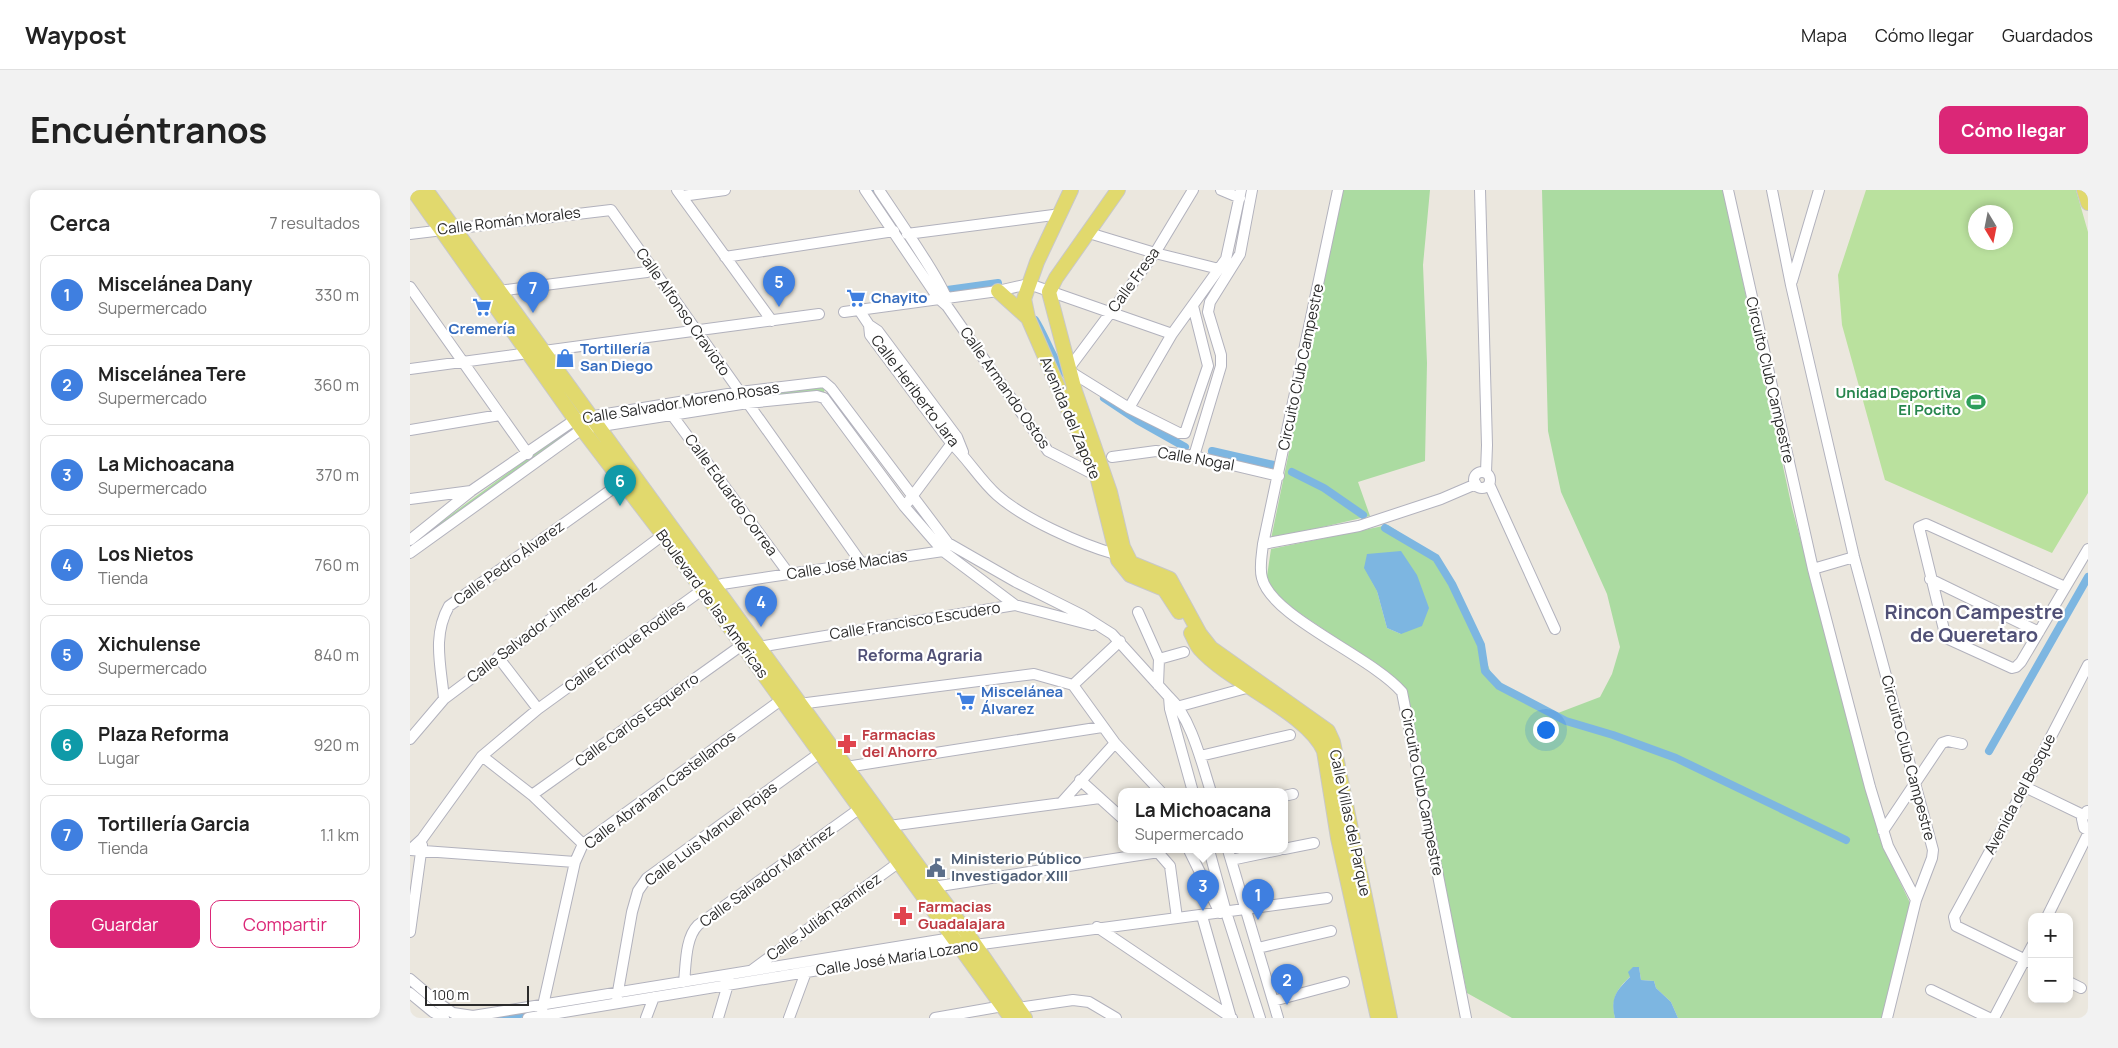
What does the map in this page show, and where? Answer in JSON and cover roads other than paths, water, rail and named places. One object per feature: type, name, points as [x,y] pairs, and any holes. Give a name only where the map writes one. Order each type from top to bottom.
[{"type":"main road","name":"Boulevard de las Américas","points":[[413,190],[448,229],[498,291],[536,351]]},
{"type":"main road","name":"Boulevard de las Américas","points":[[426,190],[448,229],[586,423],[708,588],[742,645],[781,700],[824,750],[846,767],[972,941],[1014,1013]]},
{"type":"main road","name":"Avenida del Zapote","points":[[1071,190],[1037,262],[1024,299],[1028,318],[1097,476],[1119,550]]},
{"type":"main road","points":[[1049,292],[1056,278],[1118,190]]},
{"type":"main road","points":[[2084,190],[2088,203]]},
{"type":"main road","points":[[998,291],[1028,318]]},
{"type":"main road","name":"Avenida del Zapote","points":[[1049,292],[1071,369],[1075,391],[1110,492],[1119,550]]},
{"type":"main road","name":"Boulevard de las Américas","points":[[586,423],[622,482],[663,535],[758,647],[800,704],[824,750],[859,809],[957,943],[1014,1013]]},
{"type":"main road","name":"Calle Villas del Parque","points":[[1119,550],[1121,565],[1130,575],[1164,589],[1172,599],[1200,649],[1250,688],[1310,729],[1320,740],[1324,751],[1338,838],[1378,1018]]},
{"type":"main road","name":"Calle Villas del Parque","points":[[1119,550],[1131,563],[1170,580],[1200,634],[1211,648],[1328,731],[1333,742],[1390,1018]]},
{"type":"street","points":[[679,193],[725,190]]},
{"type":"street","name":"Calle Armando Ostos","points":[[865,190],[944,300],[1048,451],[1097,476]]},
{"type":"street","name":"Calle Armando Ostos","points":[[879,190],[907,234],[944,300]]},
{"type":"street","name":"Calle Fresa","points":[[1071,369],[1155,253],[1193,190]]},
{"type":"street","points":[[1129,408],[1172,334],[1226,259],[1241,194],[1221,190]]},
{"type":"street","points":[[1194,456],[1221,366],[1221,355],[1208,312],[1210,302],[1240,254],[1252,190]]},
{"type":"street","name":"Circuito Club Campestre","points":[[1338,190],[1279,476],[1262,544],[1261,577],[1268,594],[1284,610],[1374,666],[1402,692],[1466,1018]]},
{"type":"street","points":[[1480,190],[1488,446],[1486,472],[1490,478],[1489,484],[1554,629]]},
{"type":"street","name":"Circuito Club Campestre","points":[[1728,190],[1813,569],[1883,831],[1888,846],[1916,900]]},
{"type":"street","name":"Circuito Club Campestre","points":[[1772,190],[1791,285],[1854,556],[1933,850],[1932,858],[1916,900],[1887,1018]]},
{"type":"street","points":[[1791,285],[1819,190]]},
{"type":"street","points":[[679,193],[772,321]]},
{"type":"street","name":"Calle Román Morales","points":[[410,234],[608,209]]},
{"type":"street","name":"Calle Alfonso Cravioto","points":[[608,209],[862,564]]},
{"type":"street","points":[[907,234],[1061,214]]},
{"type":"street","points":[[725,257],[894,231]]},
{"type":"street","points":[[1089,233],[1155,253],[1219,269]]},
{"type":"street","points":[[498,291],[653,270]]},
{"type":"street","points":[[844,312],[944,300],[1029,284],[1172,334]]},
{"type":"street","points":[[410,287],[414,298],[528,454]]},
{"type":"street","name":"Calle Nogal","points":[[1071,369],[1129,408],[1180,433],[1185,432],[1208,366],[1193,306]]},
{"type":"street","name":"Calle Heriberto Jara","points":[[859,310],[869,325],[878,331],[964,455],[996,495],[1016,509],[1098,549],[1119,550]]},
{"type":"street","points":[[410,369],[819,314]]},
{"type":"street","name":"Calle Salvador Moreno Rosas","points":[[410,540],[472,491],[528,454],[586,423],[740,392],[824,382],[836,395],[912,497],[945,547],[1082,614],[1101,627],[1120,641],[1169,697],[1175,708]]},
{"type":"street","points":[[827,403],[836,395]]},
{"type":"street","name":"Calle Salvador Moreno Rosas","points":[[410,553],[586,423],[672,415],[748,403],[817,396],[827,403],[904,506],[945,547],[1015,605]]},
{"type":"street","points":[[410,430],[500,415]]},
{"type":"street","name":"Calle Eduardo Correa","points":[[672,415],[789,574]]},
{"type":"street","points":[[904,506],[954,440]]},
{"type":"street","name":"Calle Nogal","points":[[1112,457],[1156,451],[1194,456],[1279,476]]},
{"type":"street","points":[[1476,484],[1476,475],[1486,472]]},
{"type":"street","name":"Calle Pedro Álvarez","points":[[444,699],[438,640],[440,622],[449,606],[622,482]]},
{"type":"street","points":[[1476,484],[1481,487],[1489,484]]},
{"type":"street","points":[[1262,544],[1359,526],[1441,499],[1476,484]]},
{"type":"street","points":[[410,499],[472,491]]},
{"type":"street","points":[[2065,588],[1926,524],[1920,525],[1918,529],[1946,638],[2010,667],[2018,666],[2039,632],[2065,588],[2088,549]]},
{"type":"street","name":"Calle Salvador Jiménez","points":[[410,739],[444,699],[663,535]]},
{"type":"street","name":"Calle José Macías","points":[[708,588],[862,564],[945,547]]},
{"type":"street","points":[[1813,569],[1854,556]]},
{"type":"street","points":[[1930,579],[2039,632]]},
{"type":"street","name":"Calle Enrique Rodiles","points":[[422,844],[482,756],[538,709],[708,588]]},
{"type":"street","name":"Calle Francisco Escudero","points":[[758,647],[1015,605],[1101,627]]},
{"type":"street","points":[[1138,612],[1159,659],[1158,685]]},
{"type":"street","points":[[1073,685],[1120,641]]},
{"type":"street","name":"Calle Carlos Esquerro","points":[[532,795],[742,645]]},
{"type":"street","points":[[1159,659],[1184,652]]},
{"type":"street","points":[[498,657],[538,709]]},
{"type":"street","name":"Avenida del Bosque","points":[[2028,961],[1956,926],[1954,917],[2025,787],[2088,665]]},
{"type":"street","points":[[800,704],[1034,674],[1073,685],[1115,743],[1157,788]]},
{"type":"street","points":[[1175,708],[1250,688]]},
{"type":"street","name":"Calle Abraham Castellanos","points":[[542,1010],[575,862],[583,844],[781,700]]},
{"type":"street","points":[[1175,708],[1200,756],[1210,788]]},
{"type":"street","points":[[1175,708],[1192,788]]},
{"type":"street","points":[[846,767],[1102,727]]},
{"type":"street","points":[[1200,756],[1290,735]]},
{"type":"street","points":[[1883,831],[1914,782],[1942,743],[1948,740],[1962,744]]},
{"type":"street","points":[[1062,802],[1115,743]]},
{"type":"street","name":"Calle Luis Manuel Rojas","points":[[617,998],[638,891],[647,878],[824,750]]},
{"type":"street","points":[[482,756],[532,795],[583,844]]},
{"type":"street","points":[[1080,780],[1118,814]]},
{"type":"street","points":[[2025,787],[2086,813],[2082,824],[2088,830]]},
{"type":"street","points":[[889,826],[1100,798]]},
{"type":"street","name":"Calle Salvador Martínez","points":[[684,982],[690,941],[693,930],[698,925],[859,809]]},
{"type":"street","points":[[2048,913],[2088,834]]},
{"type":"street","points":[[1288,848],[1314,843]]},
{"type":"street","points":[[410,850],[422,844],[575,862]]},
{"type":"street","points":[[410,932],[422,844]]},
{"type":"street","points":[[933,887],[1145,853]]},
{"type":"street","points":[[1159,853],[1170,866],[1177,918]]},
{"type":"street","points":[[1191,853],[1223,912]]},
{"type":"street","points":[[1210,853],[1223,912],[1260,1018]]},
{"type":"street","points":[[1249,853],[1229,855],[1278,1018]]},
{"type":"street","name":"Calle Julián Ramírez","points":[[751,971],[898,863]]},
{"type":"street","name":"Calle José María Lozano","points":[[528,1018],[542,1010],[578,1014],[617,998],[654,997],[729,980],[751,971],[972,941],[1202,916],[1327,898]]},
{"type":"street","points":[[1202,916],[1232,1018]]},
{"type":"street","points":[[1097,927],[1232,1018]]},
{"type":"street","points":[[1258,948],[1331,931]]},
{"type":"street","name":"Calle José María Lozano","points":[[410,978],[436,1002],[453,1012],[473,1016],[542,1010],[617,998],[684,982],[729,980],[806,972],[957,943]]},
{"type":"street","points":[[1994,1018],[2028,961]]},
{"type":"street","points":[[789,1018],[806,972]]},
{"type":"street","points":[[718,1018],[729,980]]},
{"type":"street","points":[[1273,1001],[1344,982]]},
{"type":"street","points":[[2073,984],[2081,988]]},
{"type":"street","points":[[1932,990],[1989,1018]]},
{"type":"street","points":[[410,993],[431,1015],[444,1018]]},
{"type":"street","points":[[646,1018],[654,997]]},
{"type":"street","points":[[935,1018],[1014,1013],[1073,1000],[1089,1002],[1116,1018]]},
{"type":"street","points":[[431,1015],[436,1002]]},
{"type":"water","points":[[1401,551],[1417,575],[1429,608],[1422,626],[1401,634],[1387,628],[1377,591],[1364,568],[1367,554]]},
{"type":"water","points":[[1633,967],[1639,967],[1641,980],[1654,981],[1656,988],[1671,1002],[1678,1018],[1615,1018],[1613,1005],[1615,995],[1630,977],[1628,972]]},
{"type":"waterway","points":[[872,190],[909,247]]},
{"type":"waterway","points":[[940,291],[998,283]]},
{"type":"waterway","points":[[1035,320],[1058,364],[1068,377]]},
{"type":"waterway","points":[[1104,398],[1137,420],[1185,447]]},
{"type":"waterway","points":[[1212,451],[1274,465]]},
{"type":"waterway","points":[[1292,472],[1324,488],[1363,515]]},
{"type":"waterway","points":[[1385,528],[1436,558],[1452,584],[1481,645],[1485,671],[1499,686],[1566,721],[1613,735],[1676,758],[1846,840]]},
{"type":"waterway","points":[[1989,751],[2088,577]]},
{"type":"waterway","points":[[495,1018],[545,1010]]},
{"type":"place","name":"Chayito","points":[[856,298]]},
{"type":"place","name":"Cremería","points":[[482,307]]},
{"type":"place","name":"Xichulense","points":[[779,307]]},
{"type":"place","name":"Tortillería Garcia","points":[[533,313]]},
{"type":"place","name":"Tortillería San Diego","points":[[565,358]]},
{"type":"place","name":"Unidad Deportiva El Pocito","points":[[1976,402]]},
{"type":"place","name":"Plaza Reforma","points":[[620,506]]},
{"type":"place","name":"Los Nietos","points":[[761,627]]},
{"type":"place","name":"Miscelánea Álvarez","points":[[966,701]]},
{"type":"place","name":"Farmacias del Ahorro","points":[[847,744]]},
{"type":"place","name":"Ministerio Público Investigador XIII","points":[[936,868]]},
{"type":"place","name":"La Michoacana","points":[[1203,911]]},
{"type":"place","name":"Farmacias Guadalajara","points":[[903,916]]},
{"type":"place","name":"Miscelánea Dany","points":[[1258,920]]},
{"type":"place","name":"Miscelánea Tere","points":[[1287,1005]]},
{"type":"district","name":"Rincon Campestre de Queretaro","points":[[1974,624]]},
{"type":"district","name":"Reforma Agraria","points":[[920,655]]}]
